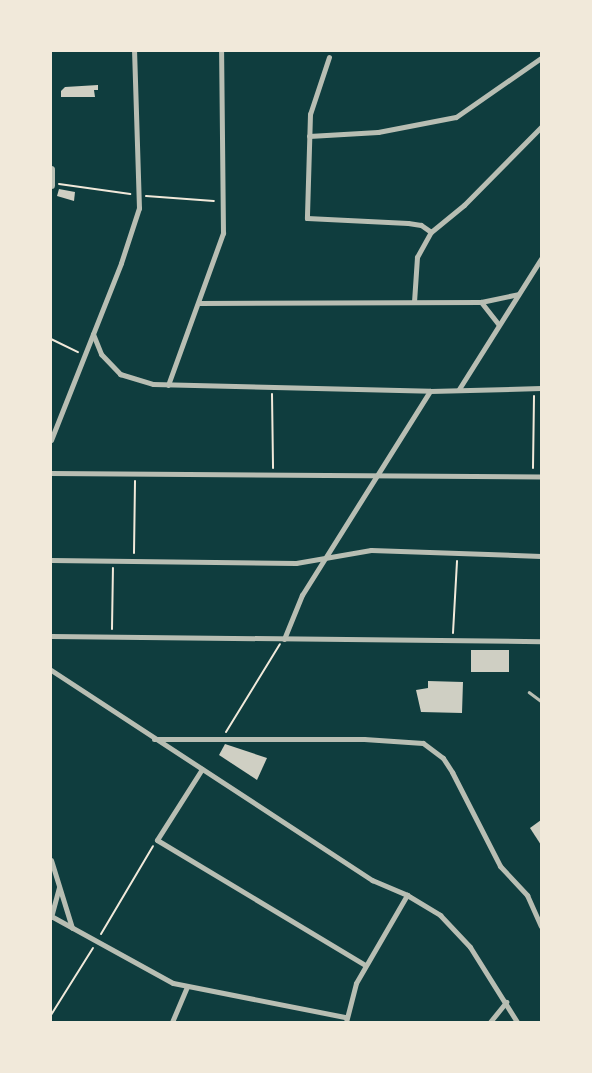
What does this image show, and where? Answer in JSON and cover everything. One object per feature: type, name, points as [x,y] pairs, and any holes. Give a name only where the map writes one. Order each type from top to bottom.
[{"type":"street","points":[[51,440],[132,233],[140,195],[134,51]]},
{"type":"street","points":[[168,385],[220,248],[225,201],[221,51]]},
{"type":"street","points":[[329,57],[312,100],[307,218],[408,223],[421,225],[430,232]]},
{"type":"street","points":[[309,136],[378,132],[456,117],[541,58]]},
{"type":"street","points":[[414,302],[416,257],[430,232],[464,205],[541,127]]},
{"type":"street","points":[[51,169],[51,184]]},
{"type":"street","points":[[459,389],[541,259]]},
{"type":"street","points":[[199,303],[481,302],[518,294]]},
{"type":"street","points":[[481,302],[498,324]]},
{"type":"street","points":[[93,334],[102,354],[120,374],[153,384],[430,391],[538,388]]},
{"type":"street","points":[[284,639],[302,595],[373,477],[430,391]]},
{"type":"street","points":[[51,472],[373,477],[541,476]]},
{"type":"street","points":[[51,560],[296,563],[371,550],[541,556]]},
{"type":"street","points":[[51,636],[541,641]]},
{"type":"street","points":[[51,670],[372,880],[407,895],[455,928],[517,1022]]},
{"type":"street","points":[[154,739],[412,740],[434,749],[452,772],[500,866],[527,895],[541,926]]},
{"type":"street","points":[[202,769],[157,840],[365,965]]},
{"type":"street","points":[[51,860],[72,928]]},
{"type":"street","points":[[59,887],[51,916],[153,974],[187,987],[345,1020],[365,965],[407,895]]},
{"type":"street","points":[[172,1022],[187,987]]},
{"type":"street","points":[[490,1022],[506,1002]]},
{"type":"lane","points":[[529,692],[541,701]]},
{"type":"path","points":[[51,184],[140,195],[225,201]]},
{"type":"path","points":[[51,340],[84,355]]},
{"type":"path","points":[[272,387],[274,476]]},
{"type":"path","points":[[533,476],[538,388]]},
{"type":"path","points":[[134,561],[135,474]]},
{"type":"path","points":[[452,641],[458,554]]},
{"type":"path","points":[[111,637],[113,561]]},
{"type":"path","points":[[222,739],[284,639]]},
{"type":"path","points":[[51,1015],[157,840]]},
{"type":"building","points":[[98,85],[98,90],[94,90],[95,97],[61,97],[61,91],[65,87]]},
{"type":"building","points":[[59,189],[75,192],[74,201],[57,196]]},
{"type":"building","points":[[471,650],[509,650],[509,672],[471,672]]},
{"type":"building","points":[[428,681],[463,682],[462,713],[421,712],[416,690],[428,688]]},
{"type":"building","points":[[225,744],[267,758],[257,780],[219,755]]},
{"type":"building","points":[[541,820],[541,845],[530,828]]}]
